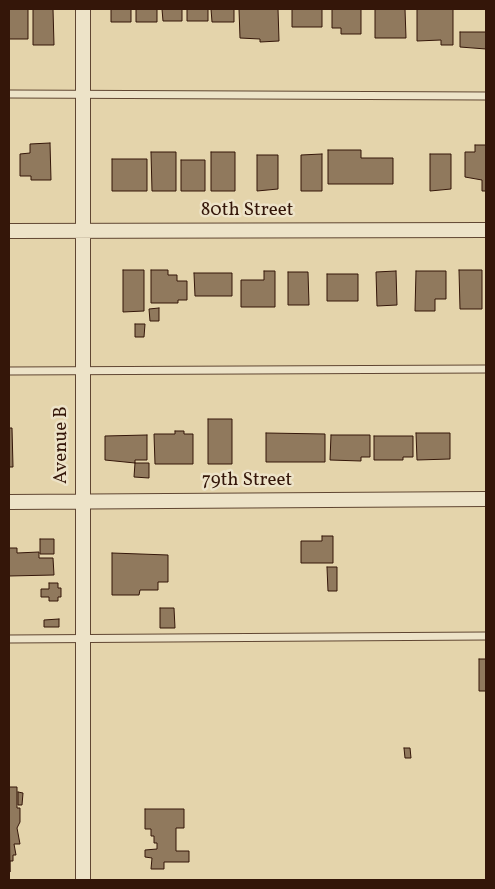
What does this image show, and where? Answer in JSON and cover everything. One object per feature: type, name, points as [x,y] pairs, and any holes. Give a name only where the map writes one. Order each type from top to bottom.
[{"type":"street","name":"Avenue B","points":[[82,880],[83,9]]},
{"type":"street","name":"80th Street","points":[[9,231],[486,230]]},
{"type":"street","name":"79th Street","points":[[9,502],[486,499]]},
{"type":"lane","points":[[9,94],[486,96]]},
{"type":"lane","points":[[9,371],[486,369]]},
{"type":"lane","points":[[9,639],[486,636]]},
{"type":"building","points":[[9,9],[28,9],[28,39],[9,39]]},
{"type":"building","points":[[33,9],[53,9],[54,45],[33,45]]},
{"type":"building","points":[[111,9],[131,9],[131,22],[111,22]]},
{"type":"building","points":[[136,9],[157,9],[157,22],[136,22]]},
{"type":"building","points":[[162,9],[182,9],[182,21],[163,21]]},
{"type":"building","points":[[187,9],[208,9],[208,21],[187,21]]},
{"type":"building","points":[[211,9],[234,9],[234,22],[212,22]]},
{"type":"building","points":[[239,9],[278,9],[279,41],[260,42],[260,39],[240,38]]},
{"type":"building","points":[[292,9],[322,9],[322,27],[292,27]]},
{"type":"building","points":[[332,9],[361,9],[361,34],[341,34],[341,28],[332,28]]},
{"type":"building","points":[[375,9],[405,9],[406,38],[375,38]]},
{"type":"building","points":[[417,9],[453,9],[453,45],[441,45],[441,40],[417,41]]},
{"type":"building","points":[[460,32],[486,32],[486,49],[460,47]]},
{"type":"building","points":[[50,143],[51,180],[31,180],[31,176],[20,176],[20,154],[30,153],[30,144]]},
{"type":"building","points":[[475,145],[486,145],[486,191],[482,191],[482,180],[465,177],[465,152],[475,152]]},
{"type":"building","points":[[328,150],[361,150],[361,158],[393,158],[393,184],[328,184]]},
{"type":"building","points":[[151,152],[176,152],[176,191],[152,191]]},
{"type":"building","points":[[211,152],[235,152],[235,191],[211,191]]},
{"type":"building","points":[[322,154],[322,191],[301,191],[301,155]]},
{"type":"building","points":[[430,154],[451,154],[451,189],[430,191]]},
{"type":"building","points":[[257,155],[278,155],[278,189],[257,191]]},
{"type":"building","points":[[112,159],[147,159],[147,191],[112,191]]},
{"type":"building","points":[[181,160],[205,160],[205,191],[181,191]]},
{"type":"building","points":[[123,270],[144,270],[144,311],[123,312]]},
{"type":"building","points":[[151,270],[168,270],[168,275],[177,275],[177,281],[187,281],[187,300],[178,300],[178,303],[151,303]]},
{"type":"building","points":[[459,270],[482,270],[482,309],[460,309]]},
{"type":"building","points":[[264,271],[275,271],[275,307],[241,307],[241,280],[264,280]]},
{"type":"building","points":[[396,271],[397,305],[377,306],[376,272]]},
{"type":"building","points":[[416,271],[446,271],[446,299],[435,299],[435,311],[415,311]]},
{"type":"building","points":[[288,272],[308,272],[309,305],[288,305]]},
{"type":"building","points":[[194,273],[232,273],[232,296],[195,296]]},
{"type":"building","points":[[327,274],[358,274],[358,301],[327,301]]},
{"type":"building","points":[[159,308],[159,321],[150,321],[149,309]]},
{"type":"building","points":[[135,324],[145,324],[144,337],[135,337]]},
{"type":"building","points":[[208,419],[232,419],[232,464],[208,464]]},
{"type":"building","points":[[9,428],[12,428],[13,467],[9,467]]},
{"type":"building","points":[[175,431],[193,434],[193,464],[155,464],[154,434],[175,434]]},
{"type":"building","points":[[266,433],[325,434],[325,462],[266,462]]},
{"type":"building","points":[[416,433],[450,433],[450,459],[417,460]]},
{"type":"building","points":[[147,435],[147,460],[135,460],[135,463],[105,460],[105,436]]},
{"type":"building","points":[[331,435],[370,435],[370,457],[361,457],[361,461],[330,460]]},
{"type":"building","points":[[374,436],[413,436],[413,457],[403,457],[403,460],[374,460]]},
{"type":"building","points":[[135,463],[149,463],[149,478],[134,477]]},
{"type":"building","points":[[322,536],[333,536],[333,563],[301,563],[301,541],[322,541]]},
{"type":"building","points":[[40,539],[54,539],[54,554],[40,554]]},
{"type":"building","points":[[9,548],[17,548],[17,553],[39,552],[39,558],[53,558],[54,575],[9,576]]},
{"type":"building","points":[[112,553],[168,555],[168,582],[158,582],[158,590],[140,590],[139,595],[112,595]]},
{"type":"building","points":[[327,567],[337,567],[337,591],[328,591]]},
{"type":"building","points":[[49,583],[58,583],[58,588],[61,588],[61,597],[58,597],[58,601],[49,601],[49,597],[41,597],[41,589],[49,589]]},
{"type":"building","points":[[160,608],[174,608],[175,628],[160,628]]},
{"type":"building","points":[[59,619],[59,627],[44,627],[44,620]]},
{"type":"building","points":[[479,659],[486,659],[486,691],[479,691]]},
{"type":"building","points":[[404,748],[410,748],[411,758],[405,758]]},
{"type":"building","points":[[9,787],[17,787],[17,808],[20,808],[20,822],[17,828],[20,844],[14,844],[16,855],[13,855],[13,861],[10,861],[10,872]]},
{"type":"building","points":[[18,792],[23,793],[22,805],[18,805]]},
{"type":"building","points":[[145,809],[184,809],[184,828],[176,828],[176,851],[189,851],[189,862],[164,862],[164,869],[151,869],[152,858],[145,857],[145,850],[157,849],[157,843],[154,843],[154,836],[151,836],[151,829],[145,829]]}]
